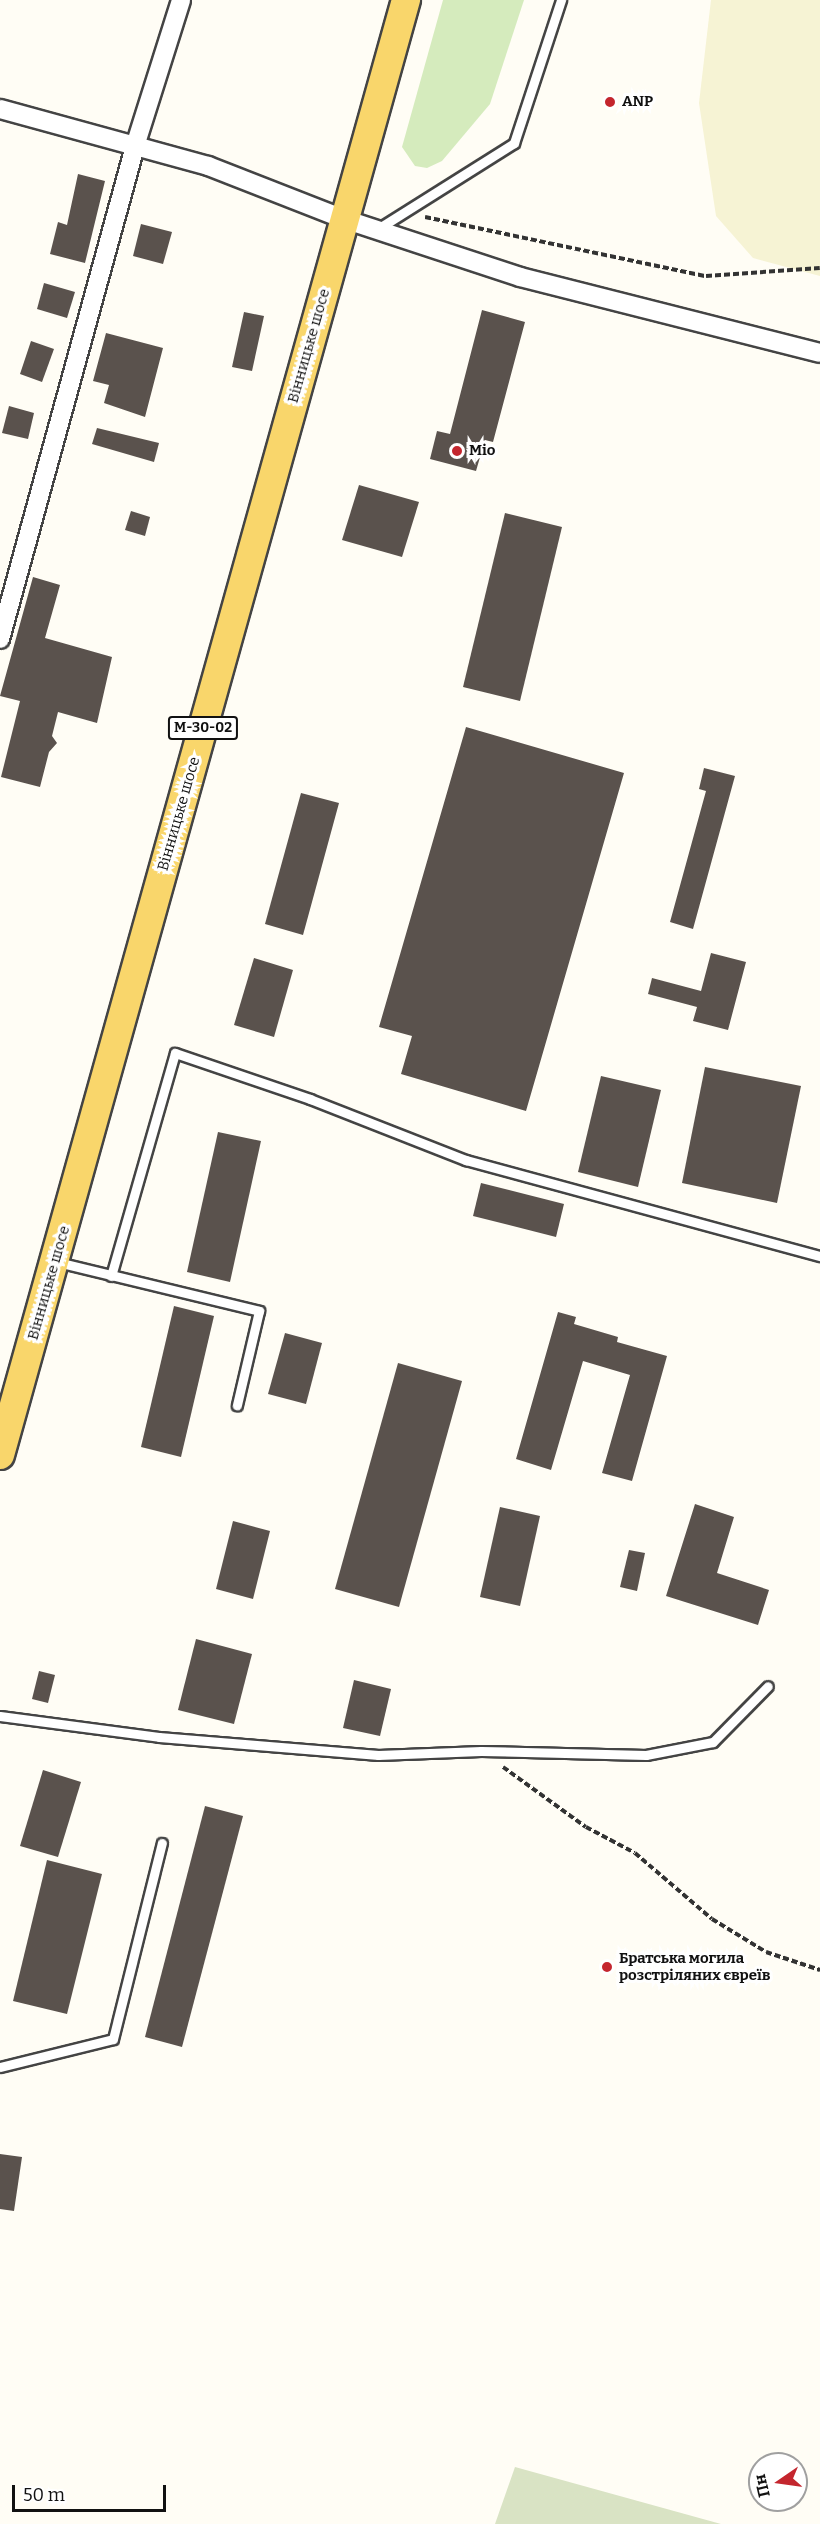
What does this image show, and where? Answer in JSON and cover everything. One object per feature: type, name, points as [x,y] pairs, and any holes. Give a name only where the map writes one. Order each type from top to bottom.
[{"type":"main road","name":"Вінницьке шосе","points":[[0,1455],[406,0]]},
{"type":"street","points":[[0,639],[136,143],[181,0]]},
{"type":"street","points":[[0,109],[136,143],[344,219],[520,278],[820,353]]},
{"type":"lane","points":[[376,230],[514,143],[561,0]]},
{"type":"lane","points":[[111,1276],[175,1053],[310,1099],[466,1160],[820,1256]]},
{"type":"lane","points":[[55,1261],[259,1311],[237,1404]]},
{"type":"lane","points":[[0,1716],[159,1737],[378,1755],[481,1751],[646,1755],[713,1742],[768,1686]]},
{"type":"lane","points":[[0,2067],[113,2039],[162,1844]]},
{"type":"path","points":[[402,212],[706,276],[820,268]]},
{"type":"path","points":[[481,1751],[586,1827],[635,1853],[712,1918],[766,1952],[820,1970]]},
{"type":"shaded area","points":[[711,0],[820,0],[820,276],[753,258],[716,216],[699,103]]},
{"type":"green space","points":[[443,0],[524,0],[490,104],[442,161],[427,168],[415,166],[402,147]]},
{"type":"green space","points":[[515,2467],[721,2524],[495,2524]]},
{"type":"building","points":[[78,174],[105,181],[85,263],[50,254],[58,222],[67,225]]},
{"type":"building","points":[[141,224],[172,232],[163,264],[133,256]]},
{"type":"building","points":[[44,283],[75,292],[67,318],[37,309]]},
{"type":"building","points":[[482,310],[525,322],[493,442],[485,440],[476,471],[430,459],[437,431],[450,434]]},
{"type":"building","points":[[244,312],[264,316],[252,371],[232,367]]},
{"type":"building","points":[[106,333],[163,348],[145,417],[104,403],[109,385],[93,381]]},
{"type":"building","points":[[31,341],[54,349],[42,382],[20,374]]},
{"type":"building","points":[[9,406],[34,413],[28,439],[2,433]]},
{"type":"building","points":[[97,428],[159,443],[154,462],[92,444]]},
{"type":"building","points":[[359,485],[419,502],[402,557],[342,540]]},
{"type":"building","points":[[131,511],[150,517],[145,536],[125,530]]},
{"type":"building","points":[[505,513],[562,527],[520,701],[463,687]]},
{"type":"building","points":[[33,577],[60,585],[45,638],[112,657],[97,723],[58,712],[52,736],[57,743],[49,752],[40,787],[1,777],[20,701],[0,696]]},
{"type":"building","points":[[466,727],[624,773],[526,1111],[401,1074],[412,1036],[379,1027]]},
{"type":"building","points":[[704,768],[735,776],[693,929],[670,922],[706,791],[699,789]]},
{"type":"building","points":[[301,793],[339,803],[303,935],[265,924]]},
{"type":"building","points":[[711,953],[746,962],[728,1030],[693,1021],[697,1007],[648,994],[652,978],[701,991]]},
{"type":"building","points":[[254,958],[293,970],[274,1037],[234,1025]]},
{"type":"building","points":[[705,1067],[801,1086],[777,1203],[682,1183]]},
{"type":"building","points":[[601,1076],[661,1090],[638,1187],[578,1172]]},
{"type":"building","points":[[218,1132],[261,1141],[230,1282],[187,1272]]},
{"type":"building","points":[[481,1183],[564,1204],[556,1237],[473,1216]]},
{"type":"building","points":[[174,1306],[214,1316],[181,1457],[141,1447]]},
{"type":"building","points":[[558,1312],[576,1317],[574,1324],[618,1337],[617,1342],[667,1356],[632,1481],[602,1473],[630,1375],[583,1361],[551,1470],[516,1459]]},
{"type":"building","points":[[285,1333],[322,1343],[306,1404],[268,1394]]},
{"type":"building","points":[[398,1363],[462,1381],[399,1607],[335,1589]]},
{"type":"building","points":[[695,1504],[734,1517],[717,1573],[769,1590],[758,1625],[666,1596]]},
{"type":"building","points":[[500,1507],[540,1516],[520,1606],[480,1597]]},
{"type":"building","points":[[233,1521],[270,1531],[253,1599],[216,1589]]},
{"type":"building","points":[[629,1550],[645,1553],[637,1591],[620,1587]]},
{"type":"building","points":[[196,1639],[252,1654],[234,1724],[178,1710]]},
{"type":"building","points":[[39,1671],[55,1675],[48,1703],[32,1699]]},
{"type":"building","points":[[354,1680],[391,1689],[380,1736],[343,1728]]},
{"type":"building","points":[[43,1770],[81,1782],[58,1857],[20,1846]]},
{"type":"building","points":[[205,1806],[243,1816],[182,2047],[145,2037]]},
{"type":"building","points":[[47,1860],[102,1874],[67,2014],[13,2001]]},
{"type":"building","points":[[0,2154],[22,2157],[14,2211],[0,2209]]},
{"type":"place","name":"ANP","points":[[610,102]]},
{"type":"place","name":"Міо","points":[[457,451]]},
{"type":"place","name":"Братська могила розстріляних євреїв","points":[[607,1967]]}]
